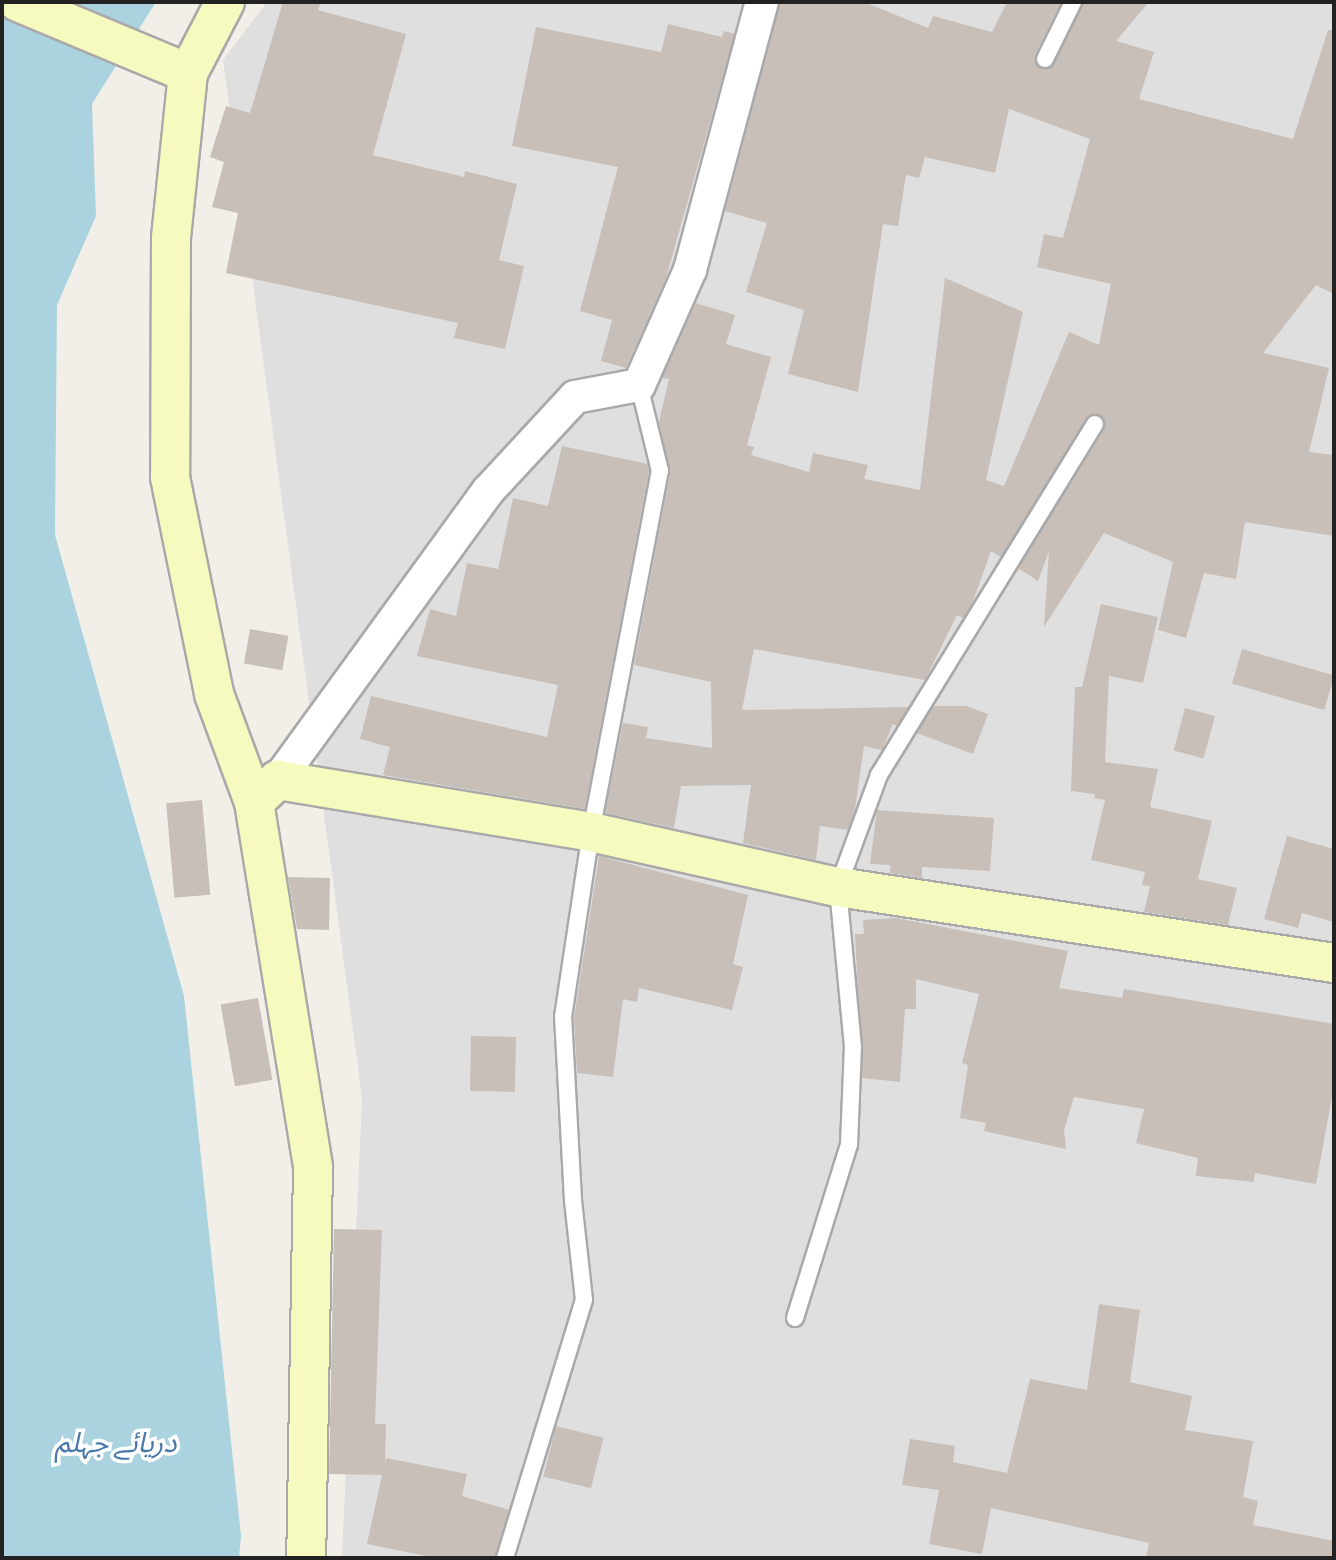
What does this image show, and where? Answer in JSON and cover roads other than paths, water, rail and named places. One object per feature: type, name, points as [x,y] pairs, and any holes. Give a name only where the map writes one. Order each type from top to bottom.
[{"type":"street","points":[[18,2],[188,73]]},
{"type":"street","points":[[225,2],[188,73],[172,238],[170,477],[214,694],[266,791],[313,1167],[306,1558]]},
{"type":"street","points":[[266,791],[488,491],[575,397],[639,385],[690,270],[762,2]]},
{"type":"street","points":[[266,791],[591,832],[838,887],[1334,963]]},
{"type":"lane","points":[[1045,59],[1073,2]]},
{"type":"lane","points":[[505,1558],[584,1300],[564,1017],[591,832],[660,471],[639,385]]},
{"type":"lane","points":[[795,1318],[849,1145],[853,1047],[838,887],[879,775],[1095,424]]},
{"type":"water","name":"دریائے جہلم","points":[[2,2],[156,2],[92,104],[96,216],[57,305],[55,535],[184,996],[241,1536],[239,1558],[2,1558]]}]
